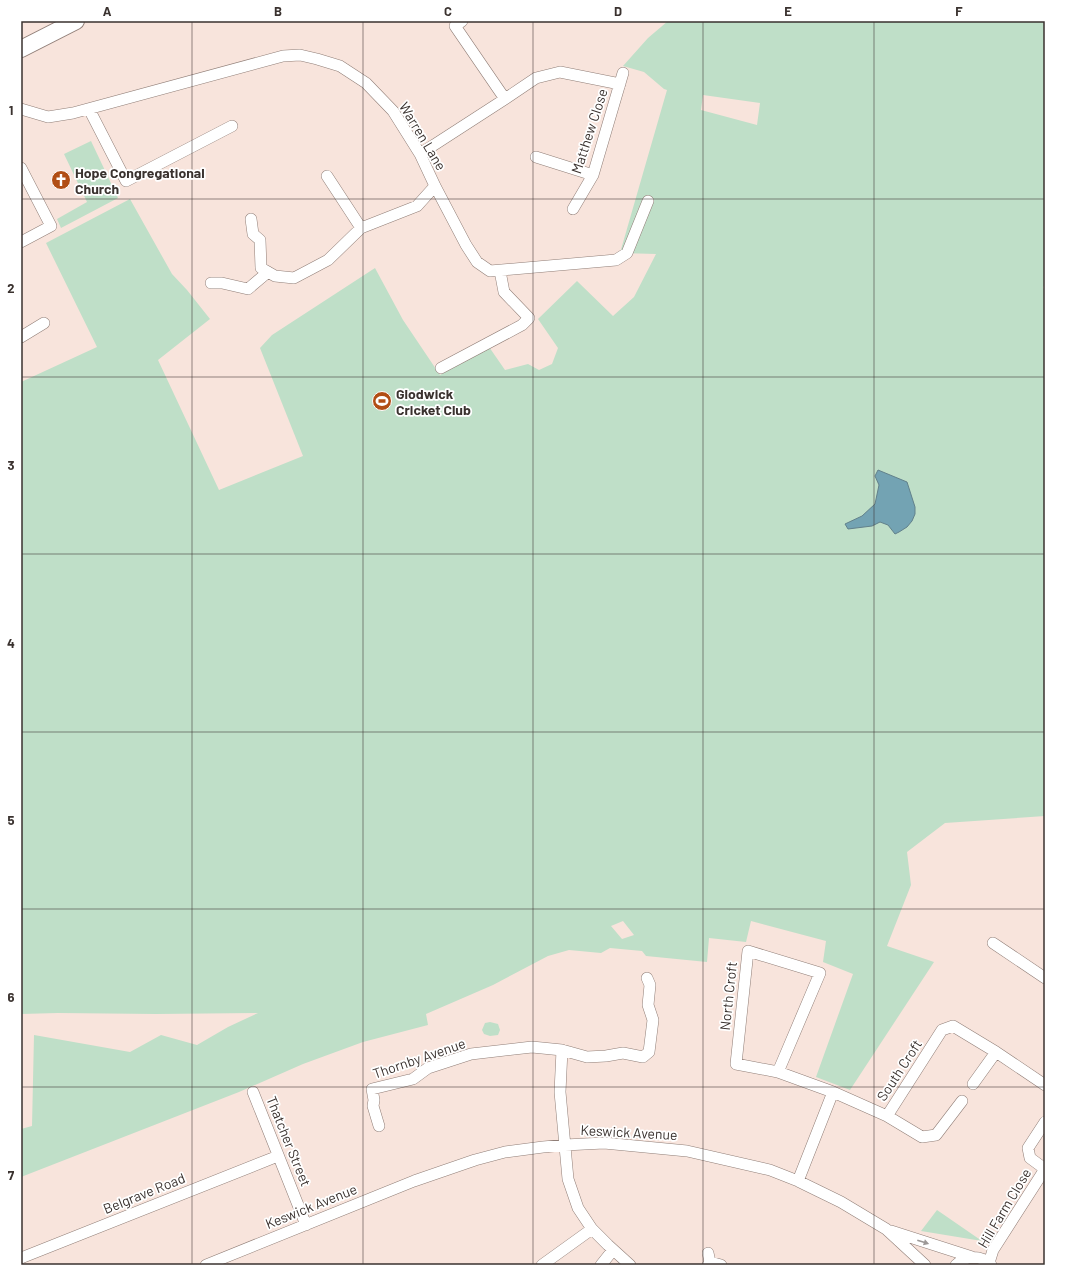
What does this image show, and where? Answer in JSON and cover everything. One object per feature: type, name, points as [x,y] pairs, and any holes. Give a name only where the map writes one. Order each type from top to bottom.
[{"type":"main road","points":[[21,49],[76,21]]},
{"type":"street","points":[[420,154],[505,99],[456,23]]},
{"type":"street","name":"Warren Lane","points":[[21,109],[48,117],[73,113],[283,56],[300,55],[340,66],[366,83],[393,111],[420,154],[466,245],[477,262],[490,271],[616,260],[627,253],[648,201]]},
{"type":"street","name":"Matthew Close","points":[[505,99],[536,78],[560,72],[622,79],[593,174],[573,209]]},
{"type":"street","points":[[89,109],[126,181],[232,126]]},
{"type":"street","points":[[536,157],[593,174]]},
{"type":"street","points":[[21,168],[51,226],[21,242]]},
{"type":"street","points":[[327,176],[361,228]]},
{"type":"street","points":[[264,270],[275,276],[294,278],[328,260],[361,228],[417,206],[435,186]]},
{"type":"street","points":[[211,283],[222,283],[248,289],[264,270],[260,240],[253,234],[251,219]]},
{"type":"street","points":[[441,368],[522,325],[529,318],[504,292],[500,271]]},
{"type":"street","points":[[21,337],[44,323]]},
{"type":"street","points":[[993,943],[1045,978]]},
{"type":"street","name":"North Croft","points":[[778,1072],[820,973],[748,952],[736,1064],[778,1072],[834,1092],[887,1116]]},
{"type":"street","points":[[630,1265],[592,1229],[578,1208],[568,1179],[560,1092],[562,1050],[587,1057],[623,1053],[643,1057],[649,1052],[653,1020],[648,1005],[650,985],[646,978]]},
{"type":"street","name":"South Croft","points":[[962,1100],[936,1135],[922,1138],[887,1116],[942,1030],[953,1026],[1045,1084]]},
{"type":"street","name":"Thornby Avenue","points":[[379,1126],[373,1106],[374,1100],[372,1089],[412,1079],[428,1068],[471,1054],[532,1047],[562,1050]]},
{"type":"street","points":[[973,1084],[996,1052]]},
{"type":"street","name":"Thatcher Street","points":[[253,1092],[306,1224]]},
{"type":"street","points":[[798,1182],[834,1092]]},
{"type":"street","points":[[1045,1122],[1028,1148],[1030,1158],[1045,1169]]},
{"type":"street","name":"Keswick Avenue","points":[[206,1265],[414,1181],[475,1160],[505,1152],[565,1144],[604,1143],[687,1150],[770,1170],[841,1202],[886,1229]]},
{"type":"street","name":"Belgrave Road","points":[[21,1258],[278,1156]]},
{"type":"street","name":"Hill Farm Close","points":[[990,1264],[993,1250],[1045,1169]]},
{"type":"street","points":[[542,1265],[592,1229]]},
{"type":"street","points":[[886,1229],[984,1260],[990,1264]]},
{"type":"street","points":[[886,1229],[924,1265]]},
{"type":"street","points":[[601,1265],[613,1250]]},
{"type":"street","points":[[956,1265],[964,1259],[972,1257]]},
{"type":"green space","points":[[668,21],[1045,21],[1045,284],[1043,288],[1045,289],[1045,816],[945,823],[907,852],[911,885],[887,946],[934,962],[850,1090],[816,1077],[853,974],[823,962],[826,941],[751,921],[746,942],[709,938],[707,962],[646,956],[642,951],[610,948],[601,953],[569,950],[548,956],[493,985],[426,1014],[428,1025],[363,1042],[303,1064],[239,1092],[21,1177],[21,1129],[32,1126],[34,1035],[130,1052],[161,1035],[197,1045],[228,1027],[258,1013],[21,1014],[21,382],[97,347],[46,243],[130,199],[172,274],[210,319],[158,360],[219,490],[303,456],[260,348],[272,335],[375,268],[403,320],[440,375],[487,344],[505,370],[528,364],[539,370],[552,364],[558,348],[538,319],[577,281],[613,316],[634,297],[656,254],[620,253],[667,90],[644,72],[623,66],[648,38]],"holes":[[[703,95],[760,103],[757,125],[701,110]],[[623,921],[634,935],[622,939],[611,926]]]},
{"type":"green space","points":[[91,141],[118,198],[61,228],[57,219],[87,202],[64,154]]},
{"type":"green space","points":[[490,1022],[498,1024],[500,1030],[498,1035],[490,1036],[484,1034],[482,1030],[485,1023]]},
{"type":"green space","points":[[937,1210],[982,1241],[921,1231]]},
{"type":"water","points":[[878,470],[907,482],[915,507],[915,514],[912,521],[907,527],[895,534],[888,525],[880,522],[872,526],[848,529],[845,524],[862,516],[875,504],[879,485],[875,476]]},
{"type":"place","name":"Hope Congregational Church","points":[[61,180]]},
{"type":"place","name":"Glodwick Cricket Club","points":[[382,401]]}]
